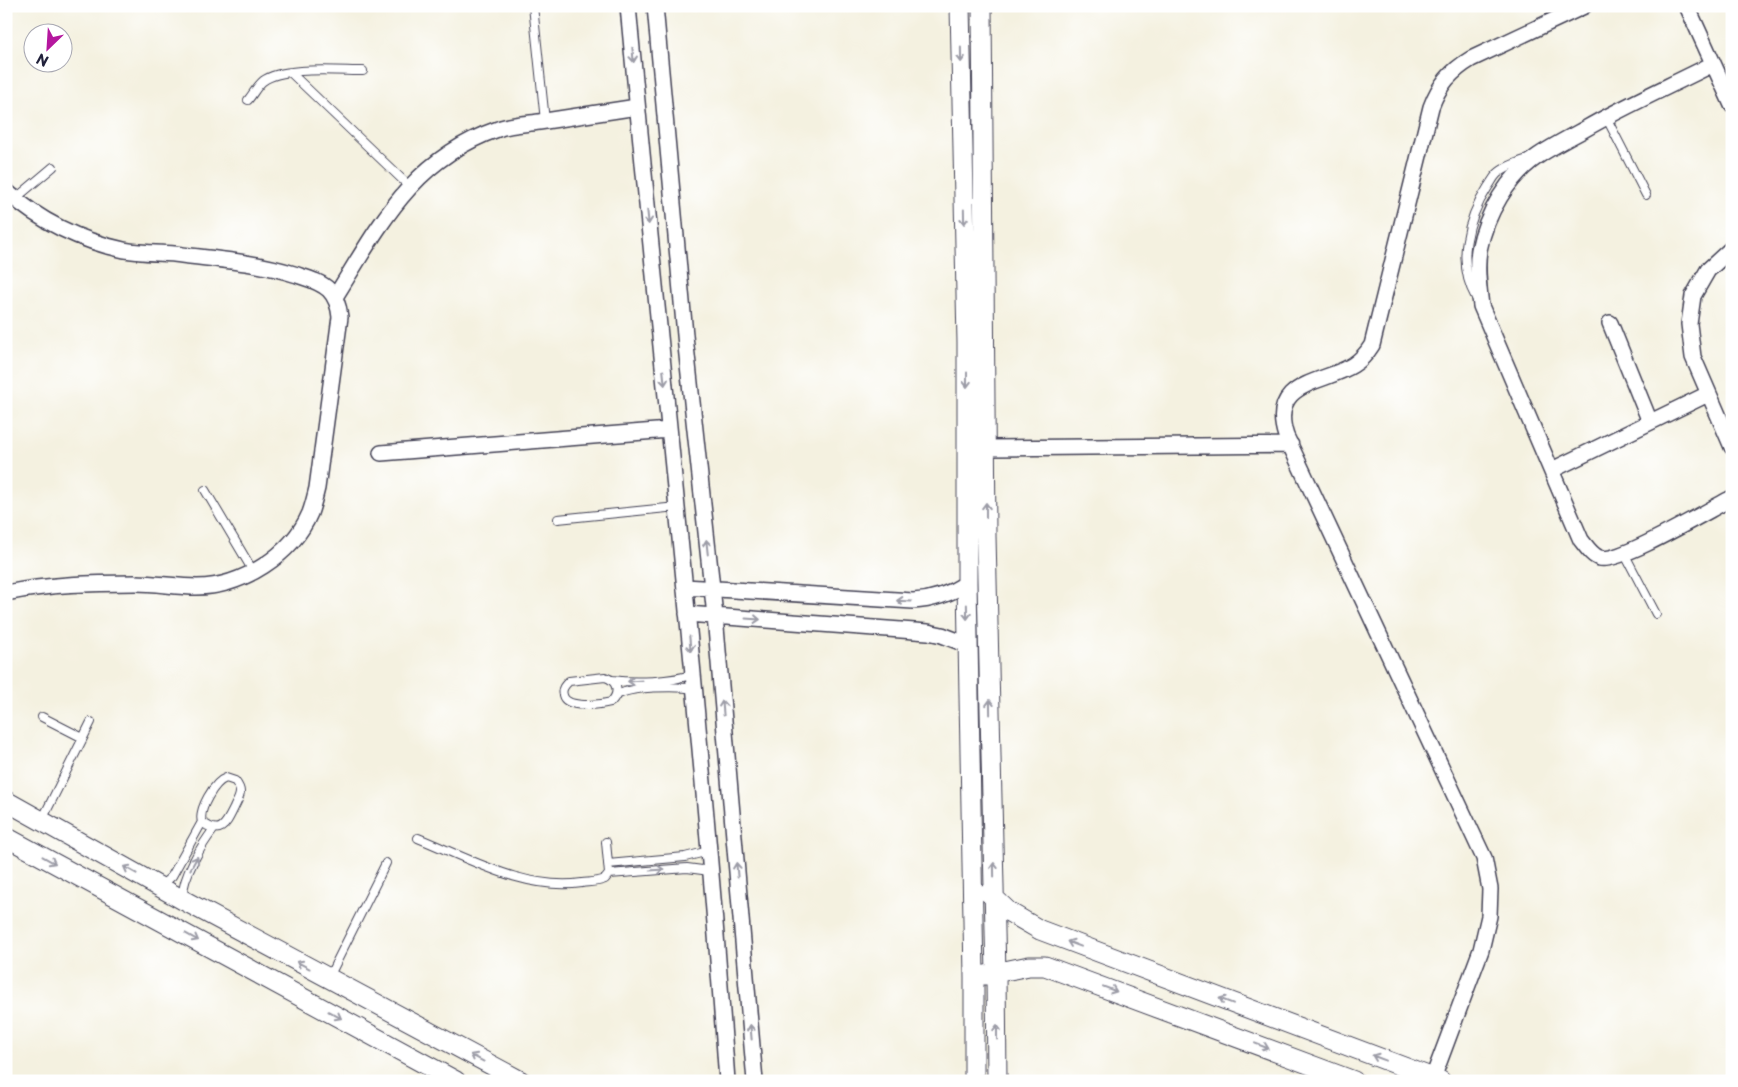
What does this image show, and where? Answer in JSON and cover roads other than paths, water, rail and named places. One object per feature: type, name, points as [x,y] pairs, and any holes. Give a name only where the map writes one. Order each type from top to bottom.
[{"type":"street","points":[[628,6],[694,682],[727,1081]]},
{"type":"street","points":[[655,6],[686,346],[715,616],[755,1081]]},
{"type":"street","points":[[960,6],[967,332],[967,583],[974,1081]]},
{"type":"street","points":[[982,6],[986,536],[995,900],[997,1081]]},
{"type":"street","points":[[971,880],[980,884],[995,900],[1016,917],[1040,930],[1437,1079],[1481,950],[1488,916],[1490,889],[1484,858],[1291,445],[1284,427],[1283,418],[1288,399],[1294,392],[1310,382],[1352,365],[1360,360],[1372,345],[1431,107],[1442,84],[1455,70],[1471,59],[1584,6]]},
{"type":"street","points":[[1687,6],[1732,105]]},
{"type":"street","points":[[1713,64],[1606,117],[1537,156],[1516,175],[1499,198],[1487,223],[1479,250],[1478,278],[1481,306],[1581,540],[1592,554],[1600,558],[1612,558],[1732,498]]},
{"type":"street","points":[[335,297],[387,214],[409,186],[436,162],[466,142],[500,128],[637,107]]},
{"type":"street","points":[[6,592],[66,584],[104,583],[198,587],[217,585],[236,580],[276,557],[295,537],[309,514],[317,488],[340,317],[335,297],[322,284],[269,267],[193,256],[126,250],[86,239],[49,222],[11,195]]},
{"type":"street","points":[[1732,248],[1708,270],[1693,296],[1689,324],[1693,357],[1732,447]]},
{"type":"street","points":[[1610,323],[1650,422]]},
{"type":"street","points":[[1552,470],[1708,394]]},
{"type":"street","points":[[381,453],[669,430]]},
{"type":"street","points":[[986,448],[1291,445]]},
{"type":"street","points":[[968,538],[986,536]]},
{"type":"street","points":[[685,587],[913,601],[936,598],[967,583]]},
{"type":"street","points":[[687,614],[928,632],[968,645]]},
{"type":"street","points":[[6,801],[183,900],[521,1081]]},
{"type":"street","points":[[6,836],[456,1081]]},
{"type":"street","points":[[974,977],[1029,966],[1045,966],[1060,970],[1354,1081]]},
{"type":"lane","points":[[533,6],[545,121]]},
{"type":"lane","points":[[248,100],[262,82],[270,77],[290,72],[363,71]]},
{"type":"lane","points":[[290,72],[409,186]]},
{"type":"lane","points":[[1606,117],[1646,195]]},
{"type":"lane","points":[[11,195],[53,167]]},
{"type":"lane","points":[[205,490],[253,571]]},
{"type":"lane","points":[[558,519],[677,507]]},
{"type":"lane","points":[[1624,553],[1656,614]]},
{"type":"lane","points":[[605,677],[627,682],[675,678],[694,682],[674,687],[630,690],[620,693],[607,703],[575,705],[565,700],[563,695],[565,685],[569,681],[605,677]]},
{"type":"lane","points":[[612,680],[617,688],[616,696]]},
{"type":"lane","points":[[42,717],[83,738]]},
{"type":"lane","points":[[42,820],[91,722]]},
{"type":"lane","points":[[160,887],[172,876],[202,822],[200,814],[216,783],[226,778],[236,781],[239,786],[240,796],[226,823],[221,828],[214,829],[202,822]]},
{"type":"lane","points":[[183,900],[186,877],[214,829]]},
{"type":"lane","points":[[418,838],[513,877],[545,884],[564,885],[602,881],[608,877],[606,842]]},
{"type":"lane","points":[[608,864],[685,857],[709,851]]},
{"type":"lane","points":[[328,978],[386,863]]},
{"type":"lane","points":[[609,874],[687,868],[710,871]]}]
